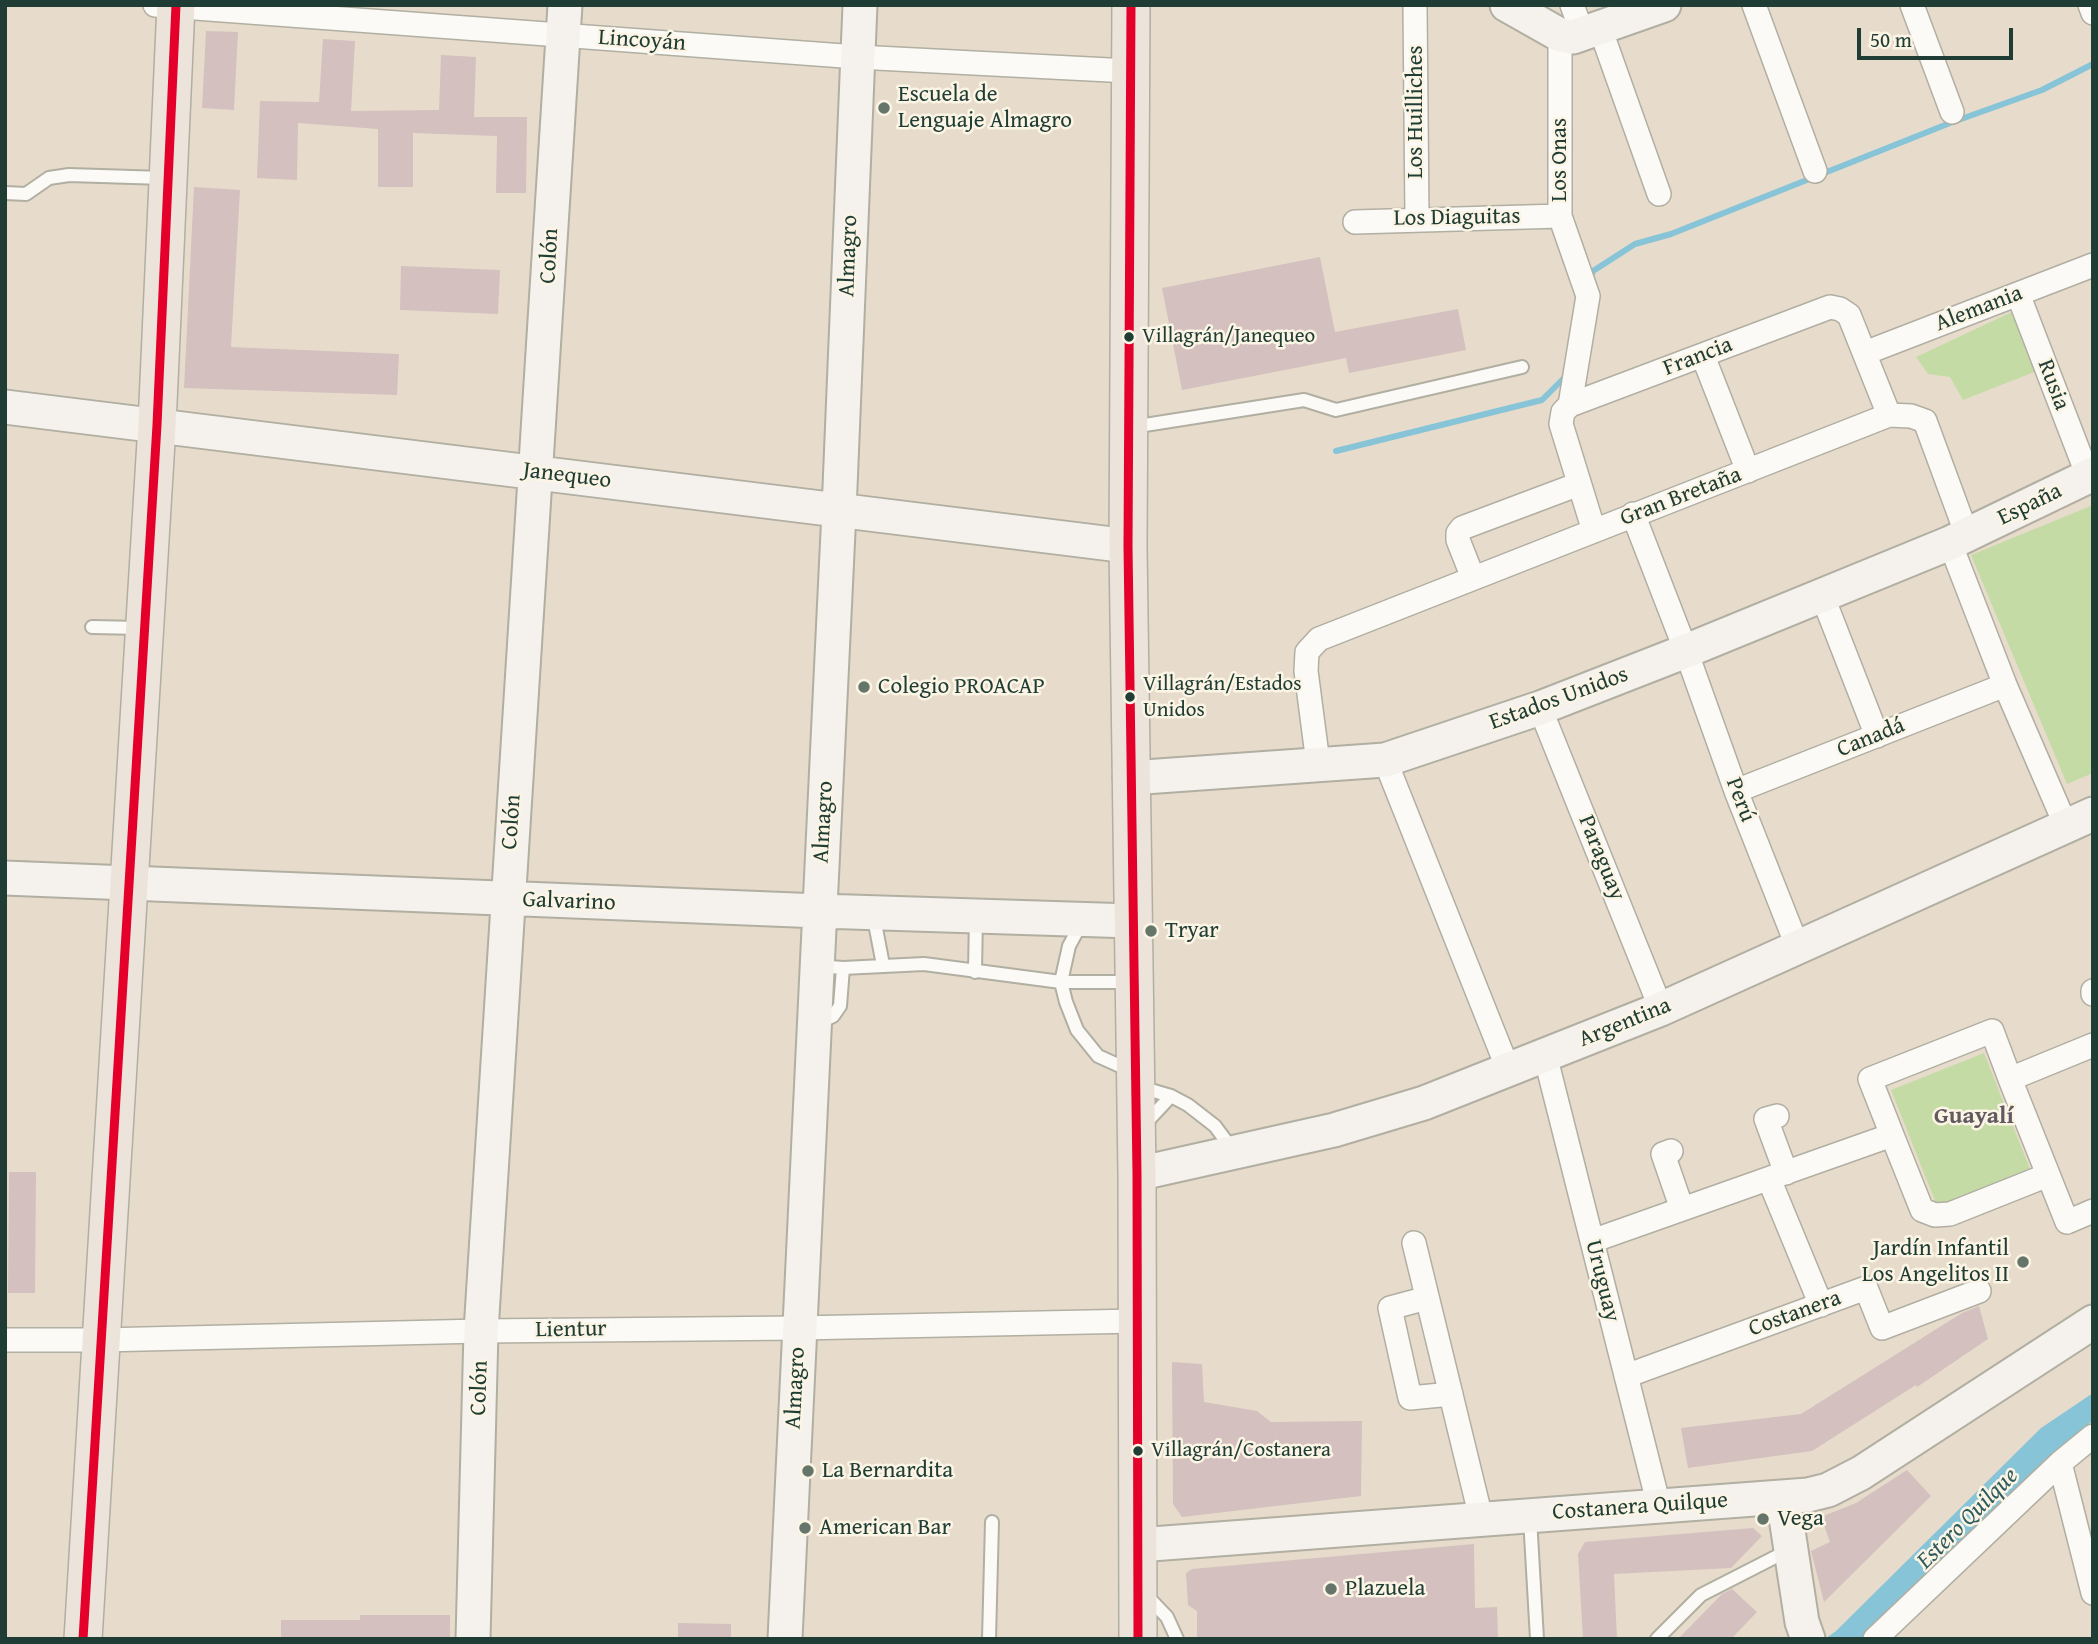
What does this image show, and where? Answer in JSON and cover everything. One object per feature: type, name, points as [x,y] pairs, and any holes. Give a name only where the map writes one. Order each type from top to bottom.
[{"type":"main road","points":[[1131,5],[1128,546],[1137,1174],[1138,1639]]},
{"type":"main road","points":[[83,1639],[157,425],[168,178],[169,6]]},
{"type":"street","name":"Almagro","points":[[785,1639],[814,1025],[830,967],[820,911],[860,5]]},
{"type":"street","name":"Los Huilliches","points":[[1415,5],[1417,219]]},
{"type":"street","points":[[1507,5],[1579,26],[1664,5]]},
{"type":"street","points":[[1754,5],[1815,171]]},
{"type":"street","points":[[1912,5],[1952,112]]},
{"type":"street","points":[[2090,5],[2093,13]]},
{"type":"street","name":"Lincoyán","points":[[169,6],[564,20],[857,57],[1129,71]]},
{"type":"street","name":"Colón","points":[[473,1639],[481,1331],[564,20]]},
{"type":"street","points":[[1579,26],[1659,194]]},
{"type":"street","name":"Los Onas","points":[[1570,405],[1586,288],[1560,216],[1579,26]]},
{"type":"street","name":"Los Diaguitas","points":[[1355,222],[1560,216]]},
{"type":"street","name":"Alemania","points":[[1865,353],[2093,265]]},
{"type":"street","name":"Rusia","points":[[2018,294],[2091,475]]},
{"type":"street","name":"Francia","points":[[1570,405],[1830,307],[1849,315],[1889,415]]},
{"type":"street","points":[[1703,356],[1748,471]]},
{"type":"street","points":[[1570,405],[1563,412],[1561,424],[1594,531]]},
{"type":"street","name":"Janequeo","points":[[5,407],[1128,546]]},
{"type":"street","points":[[1889,415],[1911,416],[1926,421],[1959,539],[2005,685],[2080,820]]},
{"type":"street","name":"Gran Bretaña","points":[[1318,763],[1306,671],[1307,652],[1319,639],[1889,415]]},
{"type":"street","name":"España","points":[[1959,539],[2091,475]]},
{"type":"street","points":[[1473,578],[1458,540],[1458,533],[1462,528],[1579,484]]},
{"type":"street","name":"Perú","points":[[1633,514],[1736,791],[1798,948]]},
{"type":"street","name":"Estados Unidos","points":[[1130,778],[1385,760],[1541,708],[1959,539]]},
{"type":"street","points":[[1822,595],[1877,736]]},
{"type":"street","name":"Canadá","points":[[1736,791],[2005,685]]},
{"type":"street","name":"Paraguay","points":[[1541,708],[1661,1009]]},
{"type":"street","points":[[1385,760],[1508,1069]]},
{"type":"street","name":"Argentina","points":[[1137,1174],[1381,1117],[1424,1103],[1661,1009],[2080,820]]},
{"type":"street","name":"Galvarino","points":[[5,878],[1132,921]]},
{"type":"street","points":[[2048,1175],[1950,1214],[1935,1215],[1922,1210],[1870,1079],[1992,1031],[2067,1222],[2093,1211]]},
{"type":"street","points":[[2010,1079],[2093,1045]]},
{"type":"street","name":"Uruguay","points":[[1545,1055],[1658,1506]]},
{"type":"street","points":[[1777,1116],[1766,1119],[1777,1176],[1821,1305]]},
{"type":"street","points":[[1592,1241],[1892,1135]]},
{"type":"street","points":[[1671,1151],[1663,1154],[1682,1209]]},
{"type":"street","points":[[1414,1242],[1481,1518]]},
{"type":"street","name":"Costanera","points":[[1626,1376],[1866,1288],[1882,1328],[1979,1291]]},
{"type":"street","points":[[1427,1298],[1390,1308],[1409,1398],[1451,1394]]},
{"type":"street","name":"Lientur","points":[[5,1340],[1137,1321]]},
{"type":"street","name":"Costanera Quilque","points":[[1138,1545],[1783,1498],[1828,1490],[1853,1477],[2093,1321]]},
{"type":"street","points":[[1875,1639],[2060,1463],[2093,1436]]},
{"type":"street","points":[[2060,1463],[2093,1592]]},
{"type":"street","points":[[1783,1498],[1798,1633]]},
{"type":"lane","points":[[5,193],[26,194],[49,178],[69,175],[168,178]]},
{"type":"lane","points":[[1129,427],[1304,400],[1336,410],[1522,367]]},
{"type":"lane","points":[[92,627],[145,628]]},
{"type":"lane","points":[[873,913],[883,965]]},
{"type":"lane","points":[[975,972],[976,916]]},
{"type":"lane","points":[[1084,920],[1069,946],[1061,982],[1077,1030],[1098,1056],[1203,1115],[1235,1152]]},
{"type":"lane","points":[[830,967],[924,964],[1061,982],[1133,982]]},
{"type":"lane","points":[[1136,1134],[1171,1096]]},
{"type":"lane","points":[[1530,1515],[1537,1639]]},
{"type":"lane","points":[[989,1639],[992,1522]]},
{"type":"lane","points":[[1657,1639],[1701,1595],[1790,1549]]},
{"type":"lane","points":[[1138,1590],[1159,1606],[1177,1639]]},
{"type":"green space","points":[[2016,310],[2042,369],[1963,400],[1950,377],[1928,374],[1916,357]]},
{"type":"green space","points":[[2093,505],[2093,773],[2067,784],[1971,555]]},
{"type":"green space","points":[[1984,1053],[2030,1169],[1937,1206],[1891,1090]]},
{"type":"water","name":"Estero Quilque","points":[[2093,1393],[2093,1420],[1861,1639],[1825,1639],[2041,1428]]},
{"type":"building","points":[[206,31],[238,32],[234,110],[202,108]]},
{"type":"building","points":[[323,39],[355,41],[351,111],[439,110],[441,55],[476,57],[474,117],[527,117],[526,193],[496,193],[497,136],[413,133],[413,187],[378,187],[378,129],[298,123],[297,180],[257,178],[260,101],[319,102]]},
{"type":"building","points":[[194,187],[240,190],[231,347],[399,354],[397,395],[184,388]]},
{"type":"building","points":[[1320,257],[1335,332],[1458,309],[1466,350],[1349,373],[1346,358],[1182,390],[1162,288]]},
{"type":"building","points":[[401,266],[500,270],[498,314],[400,310]]},
{"type":"building","points":[[9,1172],[36,1172],[35,1293],[8,1293]]},
{"type":"building","points":[[1979,1306],[1988,1339],[1917,1387],[1916,1385],[1812,1451],[1688,1468],[1681,1428],[1801,1414],[1962,1313]]},
{"type":"building","points":[[1172,1362],[1202,1364],[1204,1402],[1257,1411],[1271,1422],[1362,1421],[1361,1496],[1182,1517],[1173,1504]]},
{"type":"building","points":[[1907,1470],[1931,1496],[1824,1602],[1811,1551],[1830,1542],[1821,1517],[1856,1503]]},
{"type":"building","points":[[1753,1528],[1762,1536],[1731,1568],[1614,1574],[1617,1639],[1583,1639],[1578,1554],[1585,1542]]},
{"type":"building","name":"Plazuela","points":[[1474,1544],[1475,1608],[1497,1607],[1498,1639],[1197,1639],[1197,1611],[1188,1605],[1186,1573],[1192,1569]]},
{"type":"building","points":[[1732,1589],[1757,1612],[1731,1639],[1678,1639],[1722,1594]]},
{"type":"building","points":[[360,1615],[450,1615],[450,1639],[281,1639],[281,1620],[360,1620]]},
{"type":"building","points":[[678,1623],[731,1624],[731,1639],[678,1639]]},
{"type":"waterway","points":[[1590,279],[1593,271],[1635,244],[1671,234],[1950,123],[2042,90],[2093,64]]},
{"type":"waterway","points":[[1336,451],[1542,400],[1569,373]]},
{"type":"transit line","points":[[83,1639],[157,425],[176,5]]},
{"type":"transit line","points":[[1131,5],[1128,546],[1137,1174],[1138,1639]]},
{"type":"place","name":"Escuela de Lenguaje Almagro","points":[[884,108]]},
{"type":"place","name":"Villagrán/Janequeo","points":[[1129,337]]},
{"type":"place","name":"Colegio PROACAP","points":[[864,687]]},
{"type":"place","name":"Villagrán/Estados Unidos","points":[[1130,697]]},
{"type":"place","name":"Tryar","points":[[1151,931]]},
{"type":"place","name":"Jardín Infantil Los Angelitos II","points":[[2023,1262]]},
{"type":"place","name":"Villagrán/Costanera","points":[[1138,1451]]},
{"type":"place","name":"La Bernardita","points":[[808,1471]]},
{"type":"place","name":"Vega","points":[[1763,1519]]},
{"type":"place","name":"American Bar","points":[[805,1528]]},
{"type":"place","name":"Plazuela","points":[[1331,1589]]},
{"type":"district","name":"Guayalí","points":[[1974,1117]]}]
